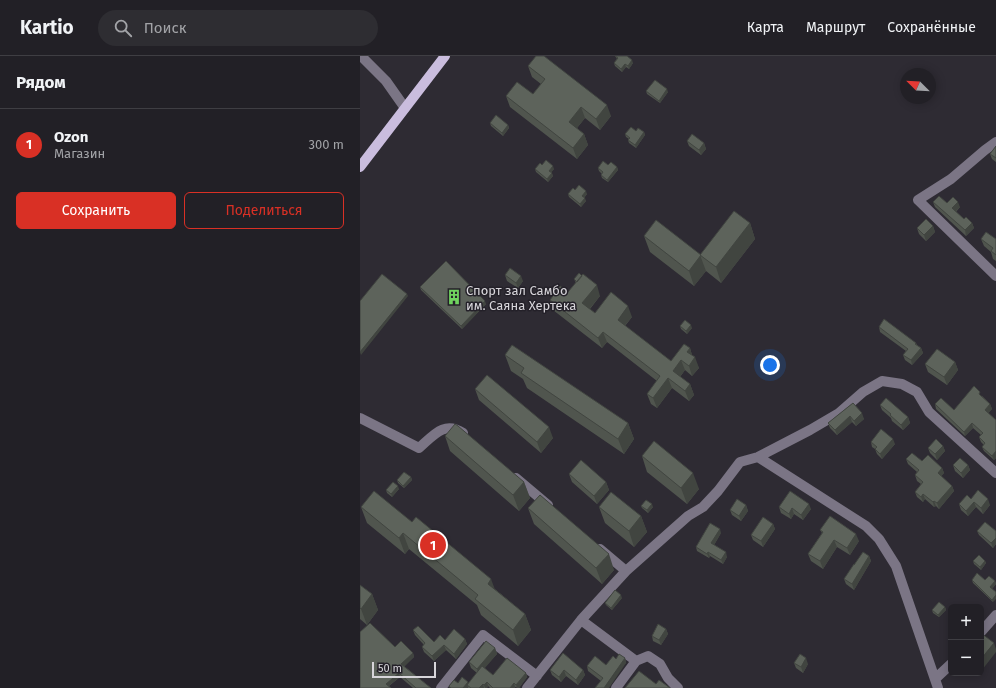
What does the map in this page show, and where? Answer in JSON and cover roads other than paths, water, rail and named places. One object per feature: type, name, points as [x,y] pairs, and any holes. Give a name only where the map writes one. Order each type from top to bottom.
[{"type":"main road","points":[[360,167],[445,56]]},
{"type":"street","points":[[360,56],[386,81],[405,108]]},
{"type":"street","points":[[996,142],[951,179],[918,200],[996,276]]},
{"type":"street","points":[[527,688],[581,620],[626,571],[688,516],[703,507],[718,491],[740,462],[758,457],[810,430],[839,413],[862,392],[882,381],[902,384],[917,392],[929,412],[996,473]]},
{"type":"street","points":[[360,418],[420,448],[441,430],[450,427],[459,430],[473,441]]},
{"type":"street","points":[[758,457],[866,526],[879,539],[896,566],[937,683]]},
{"type":"street","points":[[508,470],[554,510]]},
{"type":"street","points":[[590,540],[626,571]]},
{"type":"street","points":[[984,629],[996,615]]},
{"type":"street","points":[[581,620],[636,661]]},
{"type":"street","points":[[441,688],[484,635],[537,676]]},
{"type":"street","points":[[616,688],[636,661],[648,656],[660,664],[668,678],[678,688]]},
{"type":"street","points":[[937,683],[948,668]]},
{"type":"place","name":"Спорт зал Самбо им. Саяна Хертека","points":[[454,297]]},
{"type":"place","name":"Ozon","points":[[433,545]]}]
